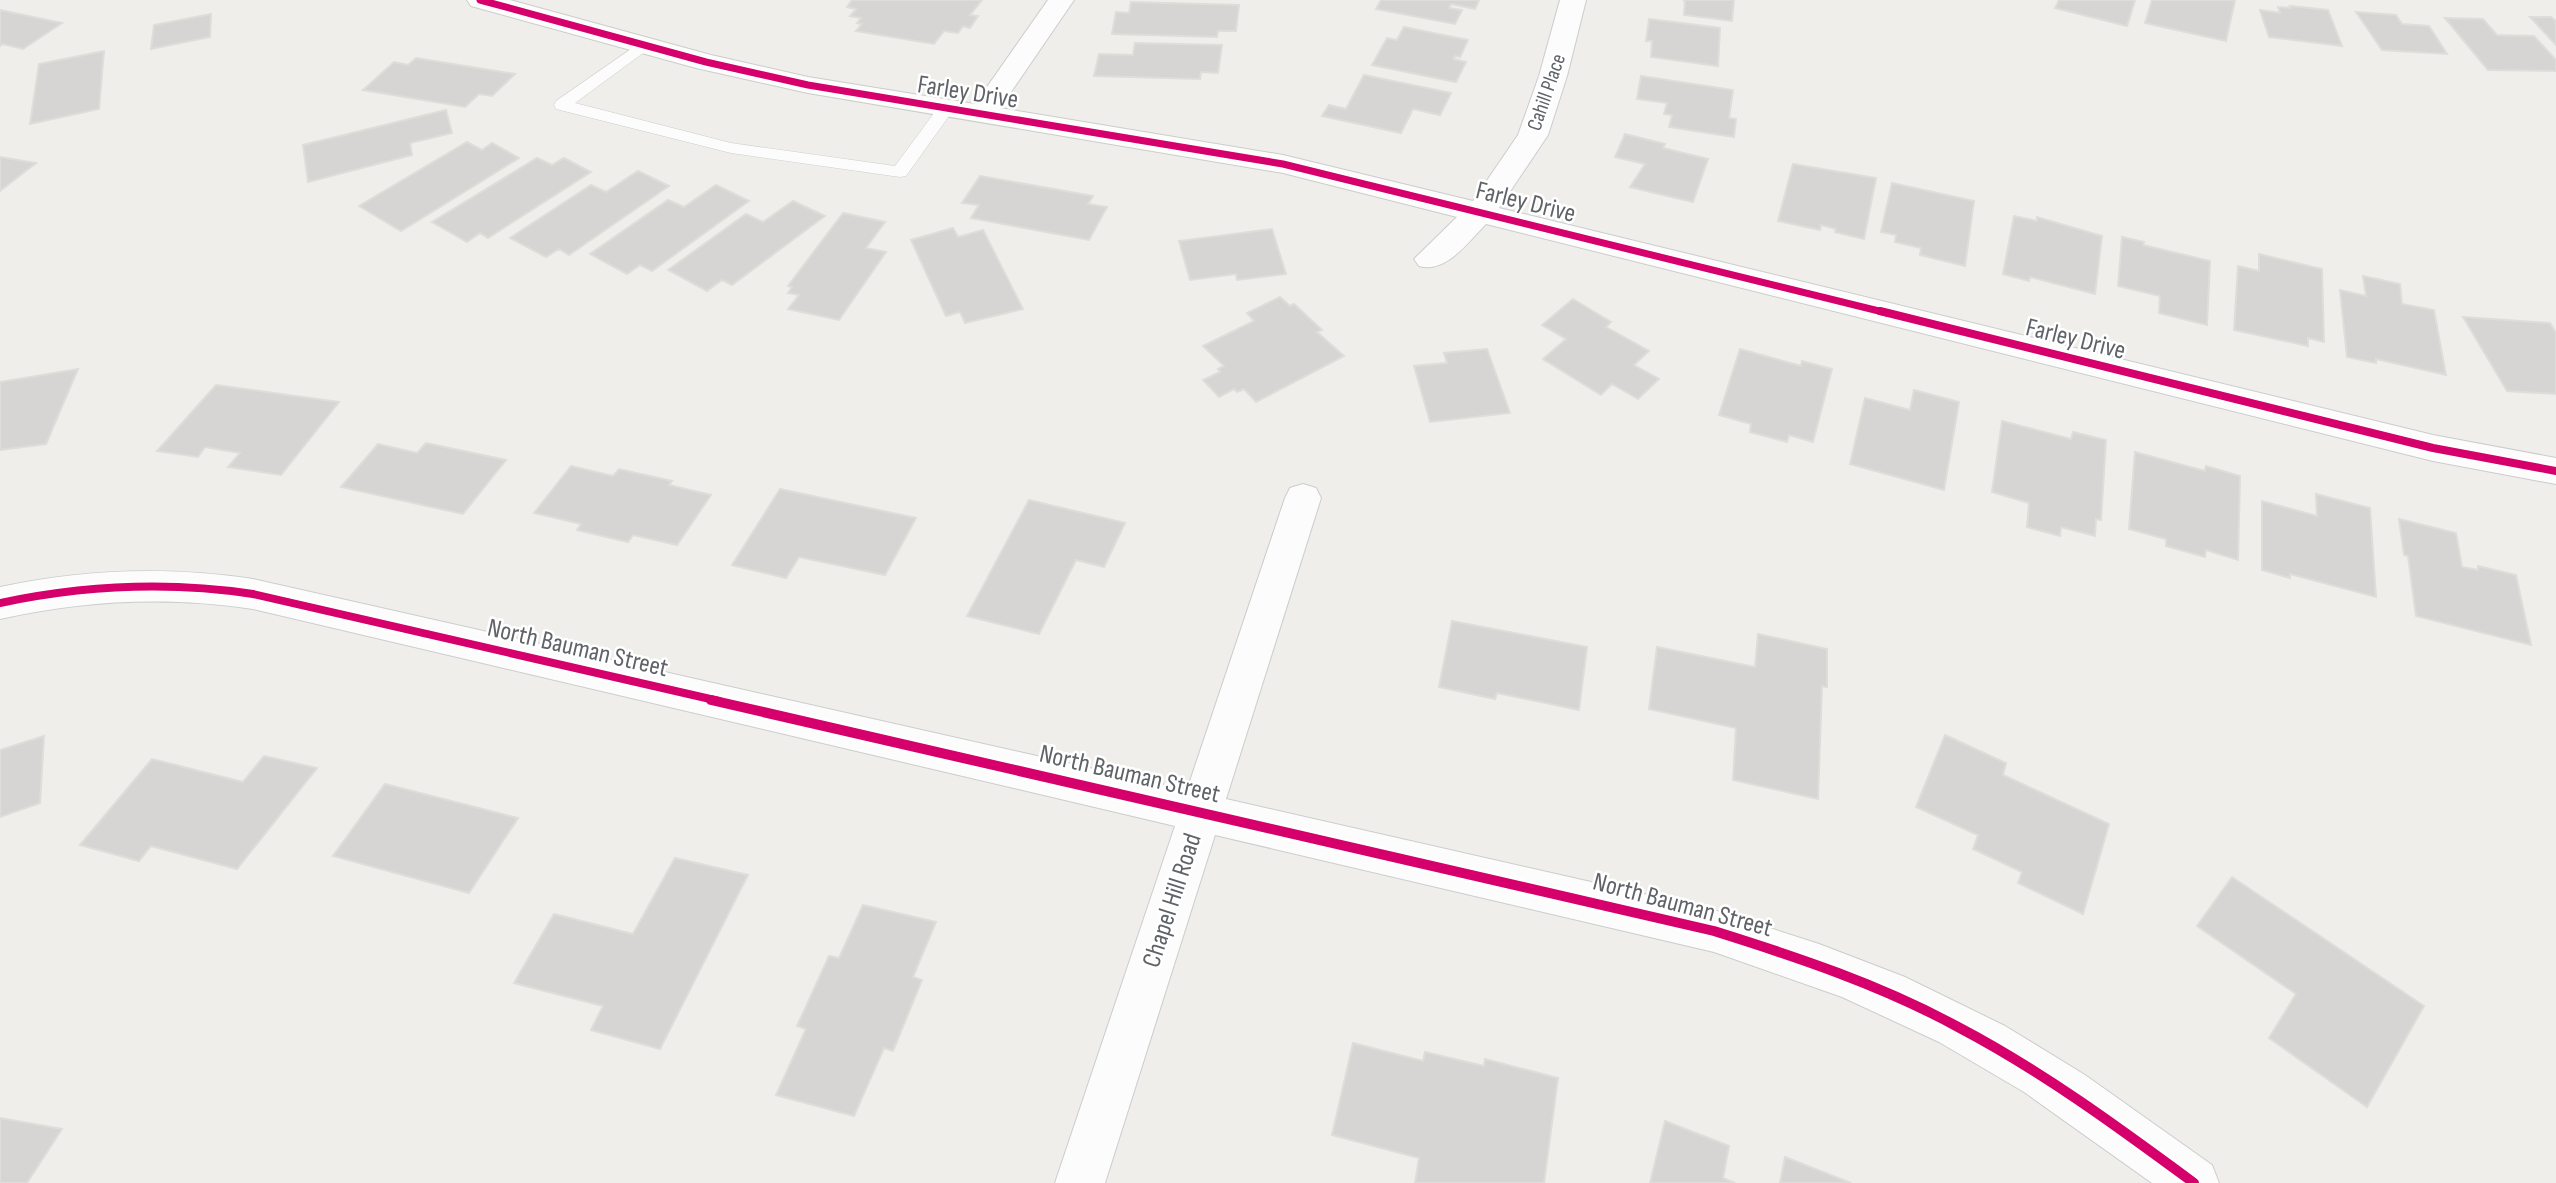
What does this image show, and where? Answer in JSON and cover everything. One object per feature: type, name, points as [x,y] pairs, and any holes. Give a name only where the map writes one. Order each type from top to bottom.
[{"type":"street","points":[[982,114],[1061,0]]},
{"type":"street","name":"Cahill Place","points":[[1430,259],[1480,212],[1533,135],[1553,76],[1573,0]]},
{"type":"street","name":"Farley Drive","points":[[494,2],[644,45],[808,85],[1283,164],[2433,448],[2556,471]]},
{"type":"street","name":"Chapel Hill Road","points":[[1080,1183],[1303,498]]},
{"type":"street","name":"North Bauman Street","points":[[0,603],[112,586],[186,586],[253,593],[1685,924],[1803,959],[1925,1011],[1986,1042],[2107,1119],[2194,1183]]},
{"type":"lane","points":[[644,45],[562,105],[731,148],[900,172],[946,108]]},
{"type":"building","points":[[852,0],[982,0],[970,15],[978,16],[970,28],[963,26],[958,33],[944,31],[934,44],[856,31],[862,24],[857,23],[861,18],[850,16],[856,9],[847,7]]},
{"type":"building","points":[[1381,0],[1479,0],[1475,9],[1451,4],[1449,8],[1462,10],[1455,24],[1376,9]]},
{"type":"building","points":[[1683,0],[1734,0],[1732,21],[1684,15]]},
{"type":"building","points":[[2059,0],[2135,0],[2127,26],[2055,8]]},
{"type":"building","points":[[2152,0],[2235,0],[2226,41],[2145,23]]},
{"type":"building","points":[[1131,2],[1239,5],[1236,31],[1218,31],[1217,37],[1112,34],[1116,12],[1129,13]]},
{"type":"building","points":[[2290,6],[2328,10],[2342,46],[2269,37],[2260,10],[2280,13],[2278,7],[2291,8]]},
{"type":"building","points":[[0,10],[62,23],[23,49],[3,44],[0,46]]},
{"type":"building","points":[[2356,12],[2396,15],[2402,24],[2429,26],[2447,54],[2382,50]]},
{"type":"building","points":[[211,14],[210,37],[151,49],[154,25]]},
{"type":"building","points":[[2530,17],[2551,17],[2556,21],[2556,45]]},
{"type":"building","points":[[2445,18],[2483,19],[2497,35],[2534,36],[2556,60],[2556,71],[2488,70]]},
{"type":"building","points":[[1649,19],[1720,28],[1718,66],[1651,57],[1652,41],[1646,41]]},
{"type":"building","points":[[1404,27],[1468,40],[1460,57],[1455,56],[1454,59],[1466,62],[1456,82],[1372,65],[1387,38],[1397,40]]},
{"type":"building","points":[[1135,43],[1222,45],[1218,73],[1201,72],[1200,79],[1094,76],[1099,54],[1133,55]]},
{"type":"building","points":[[104,51],[99,109],[30,124],[39,64]]},
{"type":"building","points":[[416,58],[515,74],[492,96],[479,94],[465,107],[363,90],[394,62],[408,65]]},
{"type":"building","points":[[1364,75],[1451,93],[1440,115],[1413,109],[1401,133],[1322,116],[1329,105],[1346,109]]},
{"type":"building","points":[[1641,76],[1733,90],[1729,118],[1736,119],[1734,137],[1669,127],[1672,115],[1664,114],[1667,103],[1637,99]]},
{"type":"building","points":[[446,110],[452,133],[410,143],[412,155],[308,182],[303,145]]},
{"type":"building","points":[[1625,134],[1665,144],[1663,148],[1708,159],[1693,202],[1630,187],[1645,164],[1615,157]]},
{"type":"building","points":[[467,142],[482,150],[492,143],[519,158],[401,231],[359,206]]},
{"type":"building","points":[[0,157],[36,163],[0,191]]},
{"type":"building","points":[[537,158],[552,165],[564,158],[591,172],[488,238],[480,233],[467,242],[432,222]]},
{"type":"building","points":[[1793,164],[1876,178],[1864,239],[1835,232],[1836,229],[1821,225],[1820,230],[1778,221]]},
{"type":"building","points":[[638,171],[669,186],[569,255],[559,249],[546,257],[510,238],[591,185],[606,192]]},
{"type":"building","points":[[980,176],[1093,196],[1088,204],[1107,207],[1089,240],[971,218],[979,205],[962,203]]},
{"type":"building","points":[[1892,183],[1974,201],[1965,266],[1920,255],[1921,248],[1895,242],[1896,235],[1881,232]]},
{"type":"building","points":[[716,185],[749,201],[652,271],[640,265],[627,274],[590,254],[668,200],[684,207]]},
{"type":"building","points":[[793,201],[825,216],[732,285],[722,280],[707,291],[668,270],[746,214],[763,222]]},
{"type":"building","points":[[843,213],[885,222],[866,248],[886,252],[839,320],[788,309],[799,295],[788,293],[792,287],[788,286]]},
{"type":"building","points":[[2014,216],[2037,221],[2037,217],[2102,236],[2095,294],[2030,277],[2029,281],[2003,274]]},
{"type":"building","points":[[953,228],[958,237],[983,230],[1023,309],[965,323],[960,312],[946,316],[911,240]]},
{"type":"building","points":[[1272,229],[1286,274],[1237,280],[1236,274],[1190,280],[1179,241]]},
{"type":"building","points":[[2122,237],[2144,242],[2143,245],[2210,261],[2207,325],[2159,313],[2160,296],[2118,286]]},
{"type":"building","points":[[2259,254],[2322,269],[2324,342],[2308,338],[2308,346],[2234,330],[2238,266],[2259,271]]},
{"type":"building","points":[[2363,276],[2400,284],[2402,304],[2434,310],[2446,375],[2376,359],[2376,363],[2347,357],[2340,290],[2366,296]]},
{"type":"building","points":[[1280,297],[1290,306],[1294,304],[1322,330],[1317,332],[1344,356],[1256,402],[1244,389],[1237,392],[1234,389],[1219,397],[1203,380],[1220,372],[1218,369],[1224,366],[1203,346],[1254,321],[1247,313]]},
{"type":"building","points":[[1573,299],[1611,322],[1606,327],[1649,351],[1634,365],[1659,379],[1638,399],[1612,384],[1601,395],[1543,359],[1566,339],[1542,325]]},
{"type":"building","points":[[2463,317],[2550,323],[2556,333],[2556,394],[2507,391]]},
{"type":"building","points":[[1487,349],[1510,413],[1430,422],[1414,366],[1447,363],[1444,353]]},
{"type":"building","points":[[1740,349],[1801,366],[1802,361],[1832,369],[1813,442],[1789,435],[1787,442],[1750,432],[1751,424],[1719,415]]},
{"type":"building","points":[[78,369],[46,444],[0,450],[0,382]]},
{"type":"building","points":[[216,385],[339,402],[281,475],[228,467],[240,453],[205,447],[198,457],[157,451]]},
{"type":"building","points":[[1914,390],[1959,402],[1944,490],[1850,464],[1865,398],[1910,410]]},
{"type":"building","points":[[2002,421],[2071,439],[2073,432],[2106,440],[2101,520],[2096,519],[2095,536],[2061,527],[2060,536],[2027,527],[2029,503],[1992,492]]},
{"type":"building","points":[[426,443],[506,460],[463,514],[341,487],[378,444],[417,453]]},
{"type":"building","points":[[2135,452],[2205,471],[2206,466],[2240,476],[2238,560],[2206,550],[2205,557],[2166,546],[2166,539],[2129,529]]},
{"type":"building","points":[[571,466],[613,476],[619,469],[672,481],[669,485],[711,495],[677,545],[633,535],[628,542],[577,530],[581,524],[534,513]]},
{"type":"building","points":[[780,489],[916,518],[885,575],[799,557],[786,578],[732,565]]},
{"type":"building","points":[[2316,494],[2370,508],[2376,597],[2290,574],[2290,578],[2262,570],[2262,501],[2317,516]]},
{"type":"building","points":[[1029,500],[1125,523],[1104,567],[1076,560],[1039,634],[967,616]]},
{"type":"building","points":[[2399,519],[2456,533],[2462,567],[2478,570],[2478,566],[2516,575],[2531,645],[2416,616],[2408,556],[2404,555]]},
{"type":"building","points":[[1452,621],[1587,647],[1579,710],[1497,693],[1495,699],[1439,687]]},
{"type":"building","points":[[1758,634],[1827,649],[1827,687],[1822,686],[1818,799],[1733,780],[1736,728],[1649,709],[1657,647],[1755,667]]},
{"type":"building","points":[[1945,735],[2006,763],[2003,775],[2109,824],[2083,914],[2018,883],[2022,872],[1973,849],[1978,835],[1916,807]]},
{"type":"building","points":[[44,736],[40,803],[0,817],[0,750]]},
{"type":"building","points":[[264,756],[317,768],[237,869],[151,846],[139,861],[80,845],[152,759],[243,782]]},
{"type":"building","points":[[385,784],[518,818],[469,893],[333,856]]},
{"type":"building","points":[[675,858],[748,875],[660,1049],[591,1030],[603,1006],[514,983],[554,914],[633,934]]},
{"type":"building","points":[[2232,877],[2424,1006],[2367,1107],[2269,1038],[2296,994],[2197,926]]},
{"type":"building","points":[[863,905],[936,922],[913,977],[922,980],[893,1051],[884,1048],[854,1116],[776,1095],[806,1029],[797,1026],[829,956],[839,958]]},
{"type":"building","points":[[1353,1043],[1423,1061],[1425,1052],[1484,1066],[1485,1059],[1558,1078],[1544,1183],[1415,1183],[1419,1158],[1332,1135]]},
{"type":"building","points":[[0,1118],[62,1129],[27,1183],[0,1183]]},
{"type":"building","points":[[1665,1121],[1729,1146],[1723,1178],[1735,1183],[1650,1183]]},
{"type":"building","points":[[1785,1157],[1851,1183],[1780,1183]]},
{"type":"cycle path","points":[[480,0],[706,62],[808,85],[1283,164],[2433,448],[2556,471]]},
{"type":"cycle path","points":[[0,603],[62,591],[126,585],[190,586],[253,594],[1714,931],[1854,979],[1955,1025],[2068,1092],[2194,1183]]}]
